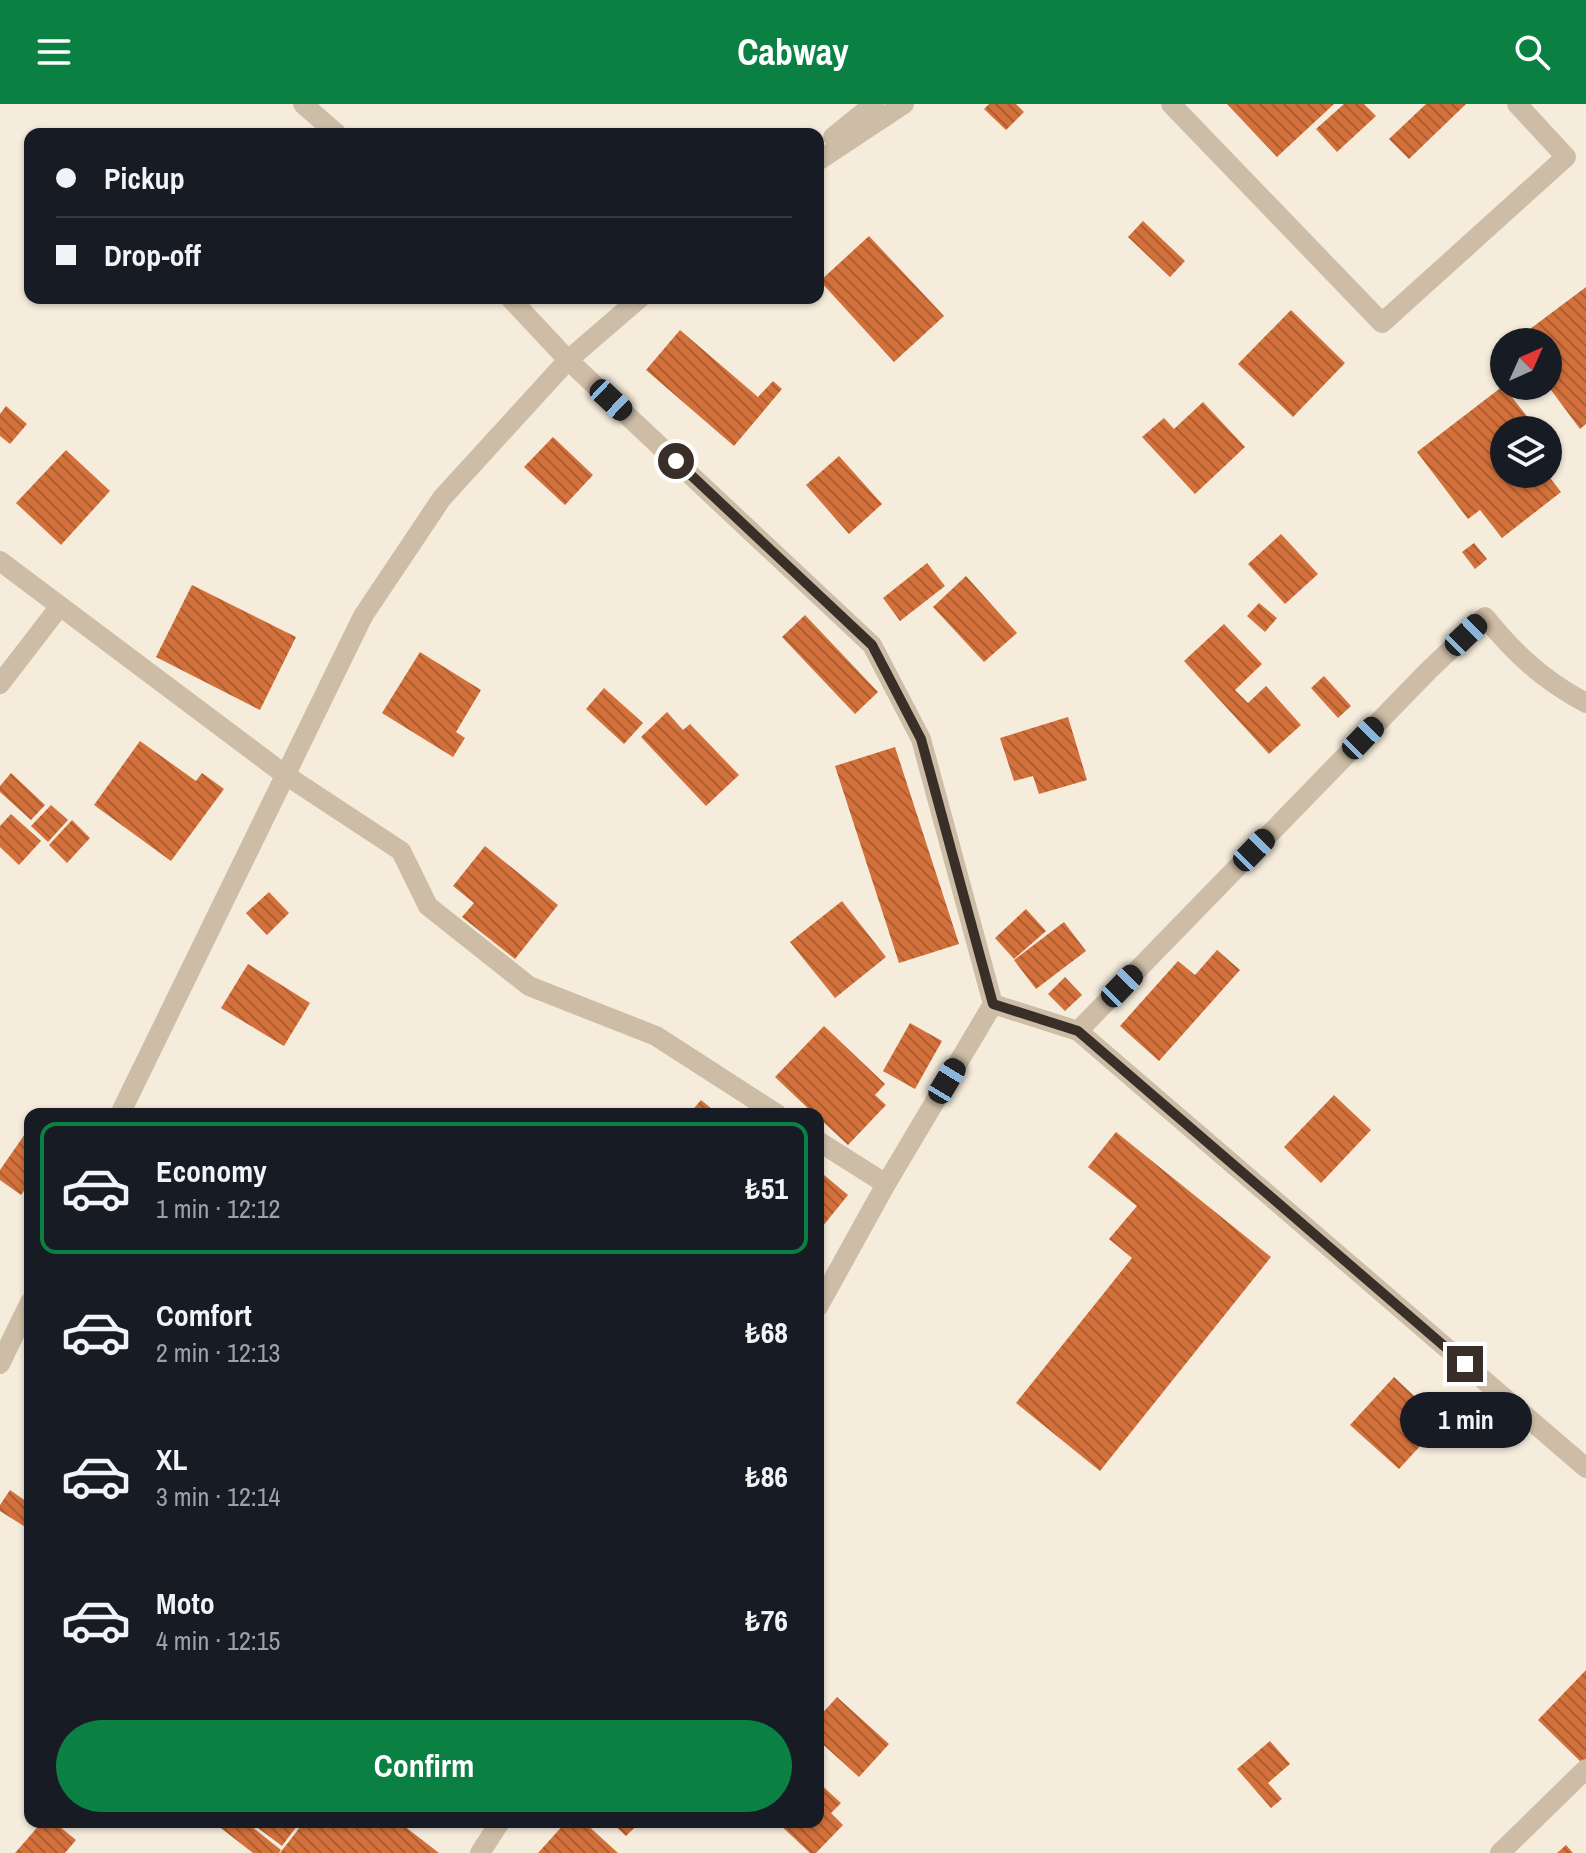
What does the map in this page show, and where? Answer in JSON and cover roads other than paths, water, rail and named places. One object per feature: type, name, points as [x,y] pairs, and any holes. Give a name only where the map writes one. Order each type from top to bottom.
[{"type":"street","points":[[303,104],[330,128]]},
{"type":"street","points":[[824,144],[874,104]]},
{"type":"street","points":[[824,157],[904,104]]},
{"type":"street","points":[[1171,104],[1382,323],[1566,157],[1517,104]]},
{"type":"street","points":[[516,304],[568,360],[872,645],[921,739],[993,1004],[886,1184],[824,1296]]},
{"type":"street","points":[[123,1108],[363,616],[442,498],[568,360],[633,304]]},
{"type":"street","points":[[0,561],[284,774],[401,851],[428,906],[529,986],[656,1036],[768,1108]]},
{"type":"street","points":[[0,684],[60,606]]},
{"type":"street","points":[[1078,1031],[1429,670],[1485,617],[1513,651],[1557,687],[1586,703]]},
{"type":"street","points":[[993,1004],[1078,1031],[1586,1468]]},
{"type":"street","points":[[824,1145],[886,1184]]},
{"type":"street","points":[[0,1364],[24,1314]]},
{"type":"street","points":[[1500,1853],[1586,1769]]},
{"type":"street","points":[[480,1853],[496,1828]]}]
